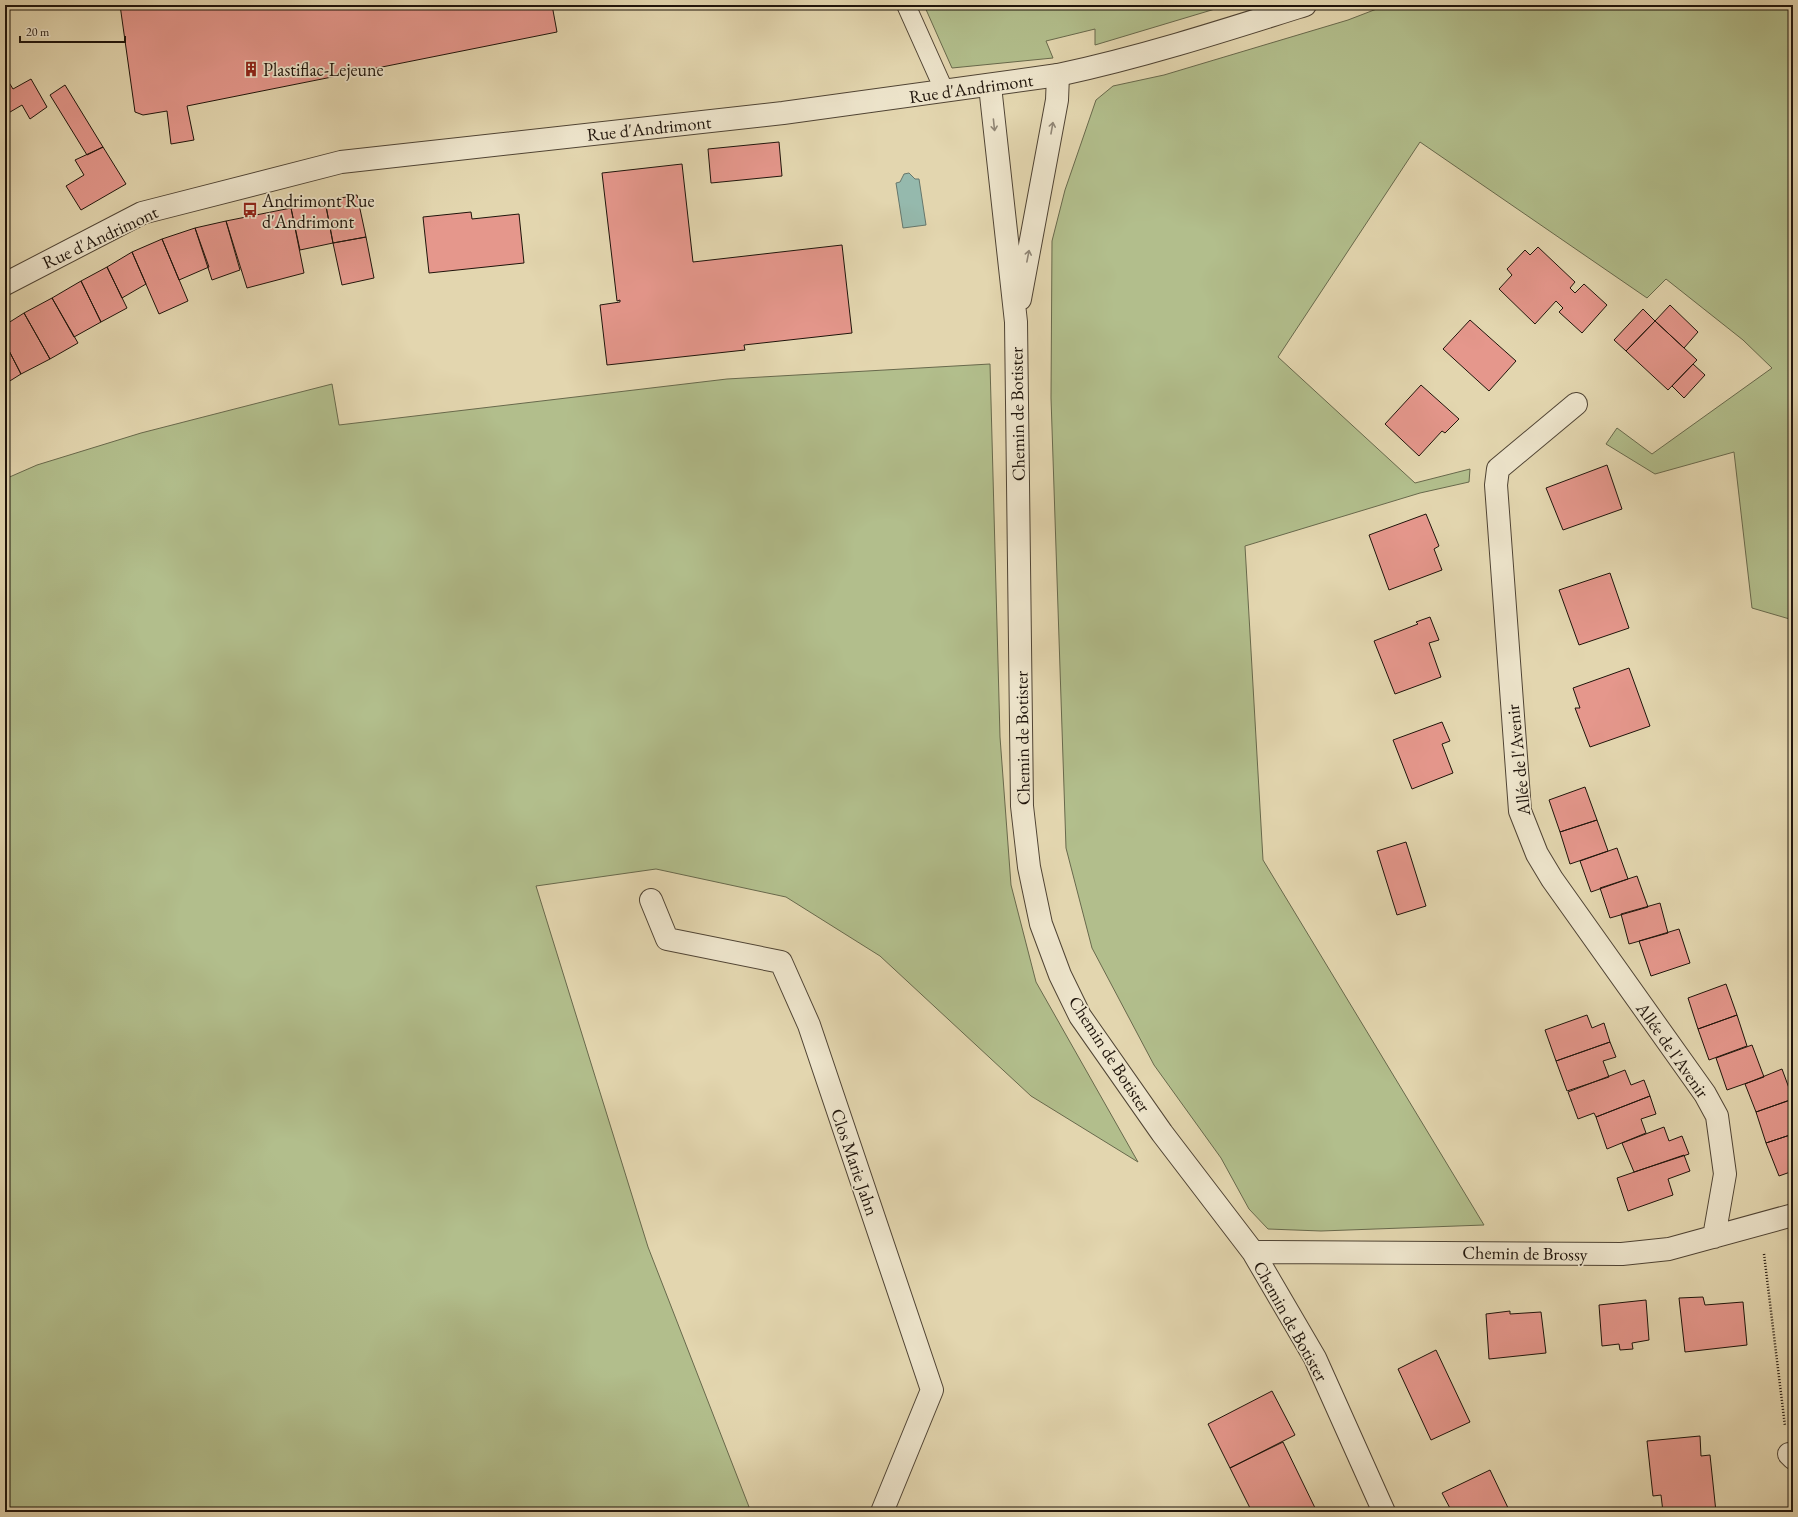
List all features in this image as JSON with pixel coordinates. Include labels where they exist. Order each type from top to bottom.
[{"type":"street","name":"Rue d'Andrimont","points":[[5,284],[142,213],[341,162],[783,113],[990,86],[1058,75],[1098,67],[1305,5]]},
{"type":"street","name":"Chemin de Botister","points":[[1016,322],[1057,100],[1058,75]]},
{"type":"street","name":"Chemin de Botister","points":[[990,86],[1016,322],[1022,806],[1029,867],[1041,924],[1060,975],[1080,1016],[1162,1133],[1253,1252],[1315,1358],[1384,1512]]},
{"type":"street","name":"Allée de l'Avenir","points":[[1576,404],[1498,469],[1496,485],[1520,811],[1537,854],[1552,879],[1700,1087],[1717,1116],[1725,1174],[1714,1237]]},
{"type":"street","name":"Clos Marie Jahn","points":[[651,900],[667,939],[781,962],[809,1025],[932,1390],[882,1512]]},
{"type":"street","name":"Chemin de Brossy","points":[[1253,1252],[1622,1254],[1669,1249],[1793,1215]]},
{"type":"lane","points":[[906,5],[945,92]]},
{"type":"path","points":[[1759,1225],[1782,1409],[1791,1456]]},
{"type":"green space","points":[[924,5],[1225,6],[1095,45],[1095,29],[1046,41],[1053,58],[952,68]]},
{"type":"green space","points":[[1387,5],[1793,5],[1793,620],[1752,608],[1734,452],[1655,474],[1606,444],[1617,428],[1652,454],[1772,368],[1743,340],[1666,279],[1647,298],[1420,142],[1278,357],[1415,483],[1470,469],[1469,482],[1420,493],[1245,546],[1263,860],[1484,1225],[1321,1231],[1268,1229],[1249,1209],[1221,1158],[1154,1065],[1092,948],[1066,848],[1051,398],[1052,241],[1065,190],[1096,100],[1113,86],[1164,75],[1348,20]]},
{"type":"green space","points":[[990,364],[1000,737],[1011,885],[1036,982],[1138,1162],[1031,1096],[880,956],[786,897],[656,869],[536,886],[648,1247],[751,1512],[5,1512],[5,479],[37,465],[141,433],[332,384],[339,425],[727,379]]},
{"type":"water","points":[[909,173],[915,179],[919,179],[926,225],[903,228],[896,183],[900,182],[904,174]]},
{"type":"building","name":"Plastiflac-Lejeune","points":[[120,5],[552,5],[557,32],[187,106],[194,140],[171,144],[167,111],[143,115],[135,112]]},
{"type":"building","points":[[5,76],[13,89],[31,79],[47,107],[30,119],[22,105],[5,115]]},
{"type":"building","points":[[65,85],[103,147],[87,155],[50,95]]},
{"type":"building","points":[[779,142],[782,176],[711,183],[708,149]]},
{"type":"building","points":[[103,147],[126,184],[81,210],[66,186],[84,175],[75,160]]},
{"type":"building","points":[[682,164],[693,262],[842,245],[852,333],[744,345],[745,350],[607,365],[600,305],[620,302],[620,300],[617,301],[602,173]]},
{"type":"building","points":[[357,195],[366,237],[333,243],[325,201]]},
{"type":"building","points":[[325,201],[333,243],[300,250],[291,208]]},
{"type":"building","points":[[291,208],[304,273],[247,288],[226,221]]},
{"type":"building","points":[[471,212],[472,219],[519,214],[524,263],[429,273],[423,217]]},
{"type":"building","points":[[226,221],[240,270],[212,280],[195,228]]},
{"type":"building","points":[[195,228],[209,267],[179,280],[162,239]]},
{"type":"building","points":[[366,237],[374,278],[342,285],[333,243]]},
{"type":"building","points":[[162,239],[188,301],[159,314],[132,252]]},
{"type":"building","points":[[1538,247],[1575,282],[1570,288],[1575,293],[1584,284],[1607,305],[1582,333],[1559,312],[1563,308],[1556,301],[1535,324],[1499,289],[1512,275],[1507,269],[1525,250],[1530,255]]},
{"type":"building","points":[[132,252],[146,284],[122,298],[107,267]]},
{"type":"building","points":[[107,267],[127,308],[101,322],[81,281]]},
{"type":"building","points":[[81,281],[101,322],[74,337],[52,298]]},
{"type":"building","points":[[52,298],[78,343],[50,359],[24,313]]},
{"type":"building","points":[[1670,305],[1698,332],[1684,348],[1655,321]]},
{"type":"building","points":[[1643,309],[1655,321],[1626,351],[1614,340]]},
{"type":"building","points":[[24,313],[50,359],[21,374],[5,343],[5,325]]},
{"type":"building","points":[[1470,320],[1516,361],[1489,391],[1443,349]]},
{"type":"building","points":[[1655,321],[1697,360],[1668,390],[1626,351]]},
{"type":"building","points":[[5,343],[21,374],[5,384]]},
{"type":"building","points":[[1693,364],[1705,375],[1684,398],[1672,386]]},
{"type":"building","points":[[1421,385],[1459,419],[1445,433],[1442,431],[1419,456],[1385,424]]},
{"type":"building","points":[[1607,465],[1622,509],[1563,530],[1546,488]]},
{"type":"building","points":[[1426,514],[1439,546],[1434,549],[1442,570],[1389,590],[1369,535]]},
{"type":"building","points":[[1610,573],[1629,628],[1579,645],[1559,590]]},
{"type":"building","points":[[1430,617],[1439,640],[1429,643],[1441,677],[1395,694],[1374,641],[1418,624],[1416,622]]},
{"type":"building","points":[[1629,668],[1650,726],[1590,747],[1575,708],[1580,708],[1573,688]]},
{"type":"building","points":[[1442,722],[1450,741],[1442,744],[1453,773],[1412,789],[1393,740]]},
{"type":"building","points":[[1585,787],[1597,820],[1560,832],[1549,800]]},
{"type":"building","points":[[1597,820],[1608,851],[1570,864],[1560,832]]},
{"type":"building","points":[[1406,842],[1426,906],[1397,915],[1377,851]]},
{"type":"building","points":[[1617,848],[1628,879],[1591,892],[1580,861]]},
{"type":"building","points":[[1637,876],[1648,907],[1610,918],[1600,888]]},
{"type":"building","points":[[1660,903],[1668,933],[1629,944],[1621,914]]},
{"type":"building","points":[[1679,929],[1690,963],[1651,976],[1639,941]]},
{"type":"building","points":[[1726,984],[1737,1015],[1698,1029],[1688,998]]},
{"type":"building","points":[[1587,1015],[1592,1028],[1604,1023],[1610,1042],[1556,1061],[1545,1030]]},
{"type":"building","points":[[1737,1015],[1747,1046],[1709,1060],[1698,1029]]},
{"type":"building","points":[[1610,1042],[1616,1057],[1603,1061],[1609,1077],[1567,1091],[1556,1061]]},
{"type":"building","points":[[1752,1045],[1764,1077],[1727,1090],[1716,1058]]},
{"type":"building","points":[[1782,1069],[1793,1099],[1756,1112],[1745,1084]]},
{"type":"building","points":[[1625,1070],[1631,1085],[1644,1080],[1650,1096],[1596,1117],[1594,1113],[1578,1119],[1568,1092]]},
{"type":"building","points":[[1650,1096],[1656,1114],[1641,1119],[1646,1133],[1607,1149],[1596,1117]]},
{"type":"building","points":[[1793,1099],[1793,1134],[1766,1143],[1756,1112]]},
{"type":"building","points":[[1664,1127],[1669,1141],[1682,1136],[1689,1154],[1634,1172],[1622,1143]]},
{"type":"building","points":[[1793,1134],[1793,1171],[1779,1176],[1766,1143]]},
{"type":"building","points":[[1684,1155],[1690,1171],[1668,1179],[1673,1195],[1628,1211],[1617,1178]]},
{"type":"building","points":[[1703,1297],[1705,1305],[1743,1302],[1747,1345],[1685,1352],[1679,1298]]},
{"type":"building","points":[[1646,1300],[1649,1340],[1632,1343],[1633,1349],[1620,1350],[1619,1344],[1602,1346],[1599,1305]]},
{"type":"building","points":[[1510,1311],[1510,1314],[1541,1312],[1546,1353],[1489,1359],[1486,1314]]},
{"type":"building","points":[[1436,1350],[1470,1422],[1431,1440],[1398,1369]]},
{"type":"building","points":[[1272,1391],[1295,1435],[1230,1468],[1208,1424]]},
{"type":"building","points":[[1700,1436],[1701,1456],[1710,1455],[1716,1512],[1663,1512],[1661,1495],[1653,1496],[1647,1441]]},
{"type":"building","points":[[1283,1442],[1317,1512],[1252,1512],[1230,1468]]},
{"type":"building","points":[[1490,1470],[1510,1512],[1452,1512],[1442,1493]]},
{"type":"place","name":"Plastiflac-Lejeune","points":[[251,69]]},
{"type":"place","name":"Andrimont Rue d'Andrimont","points":[[250,210]]}]
